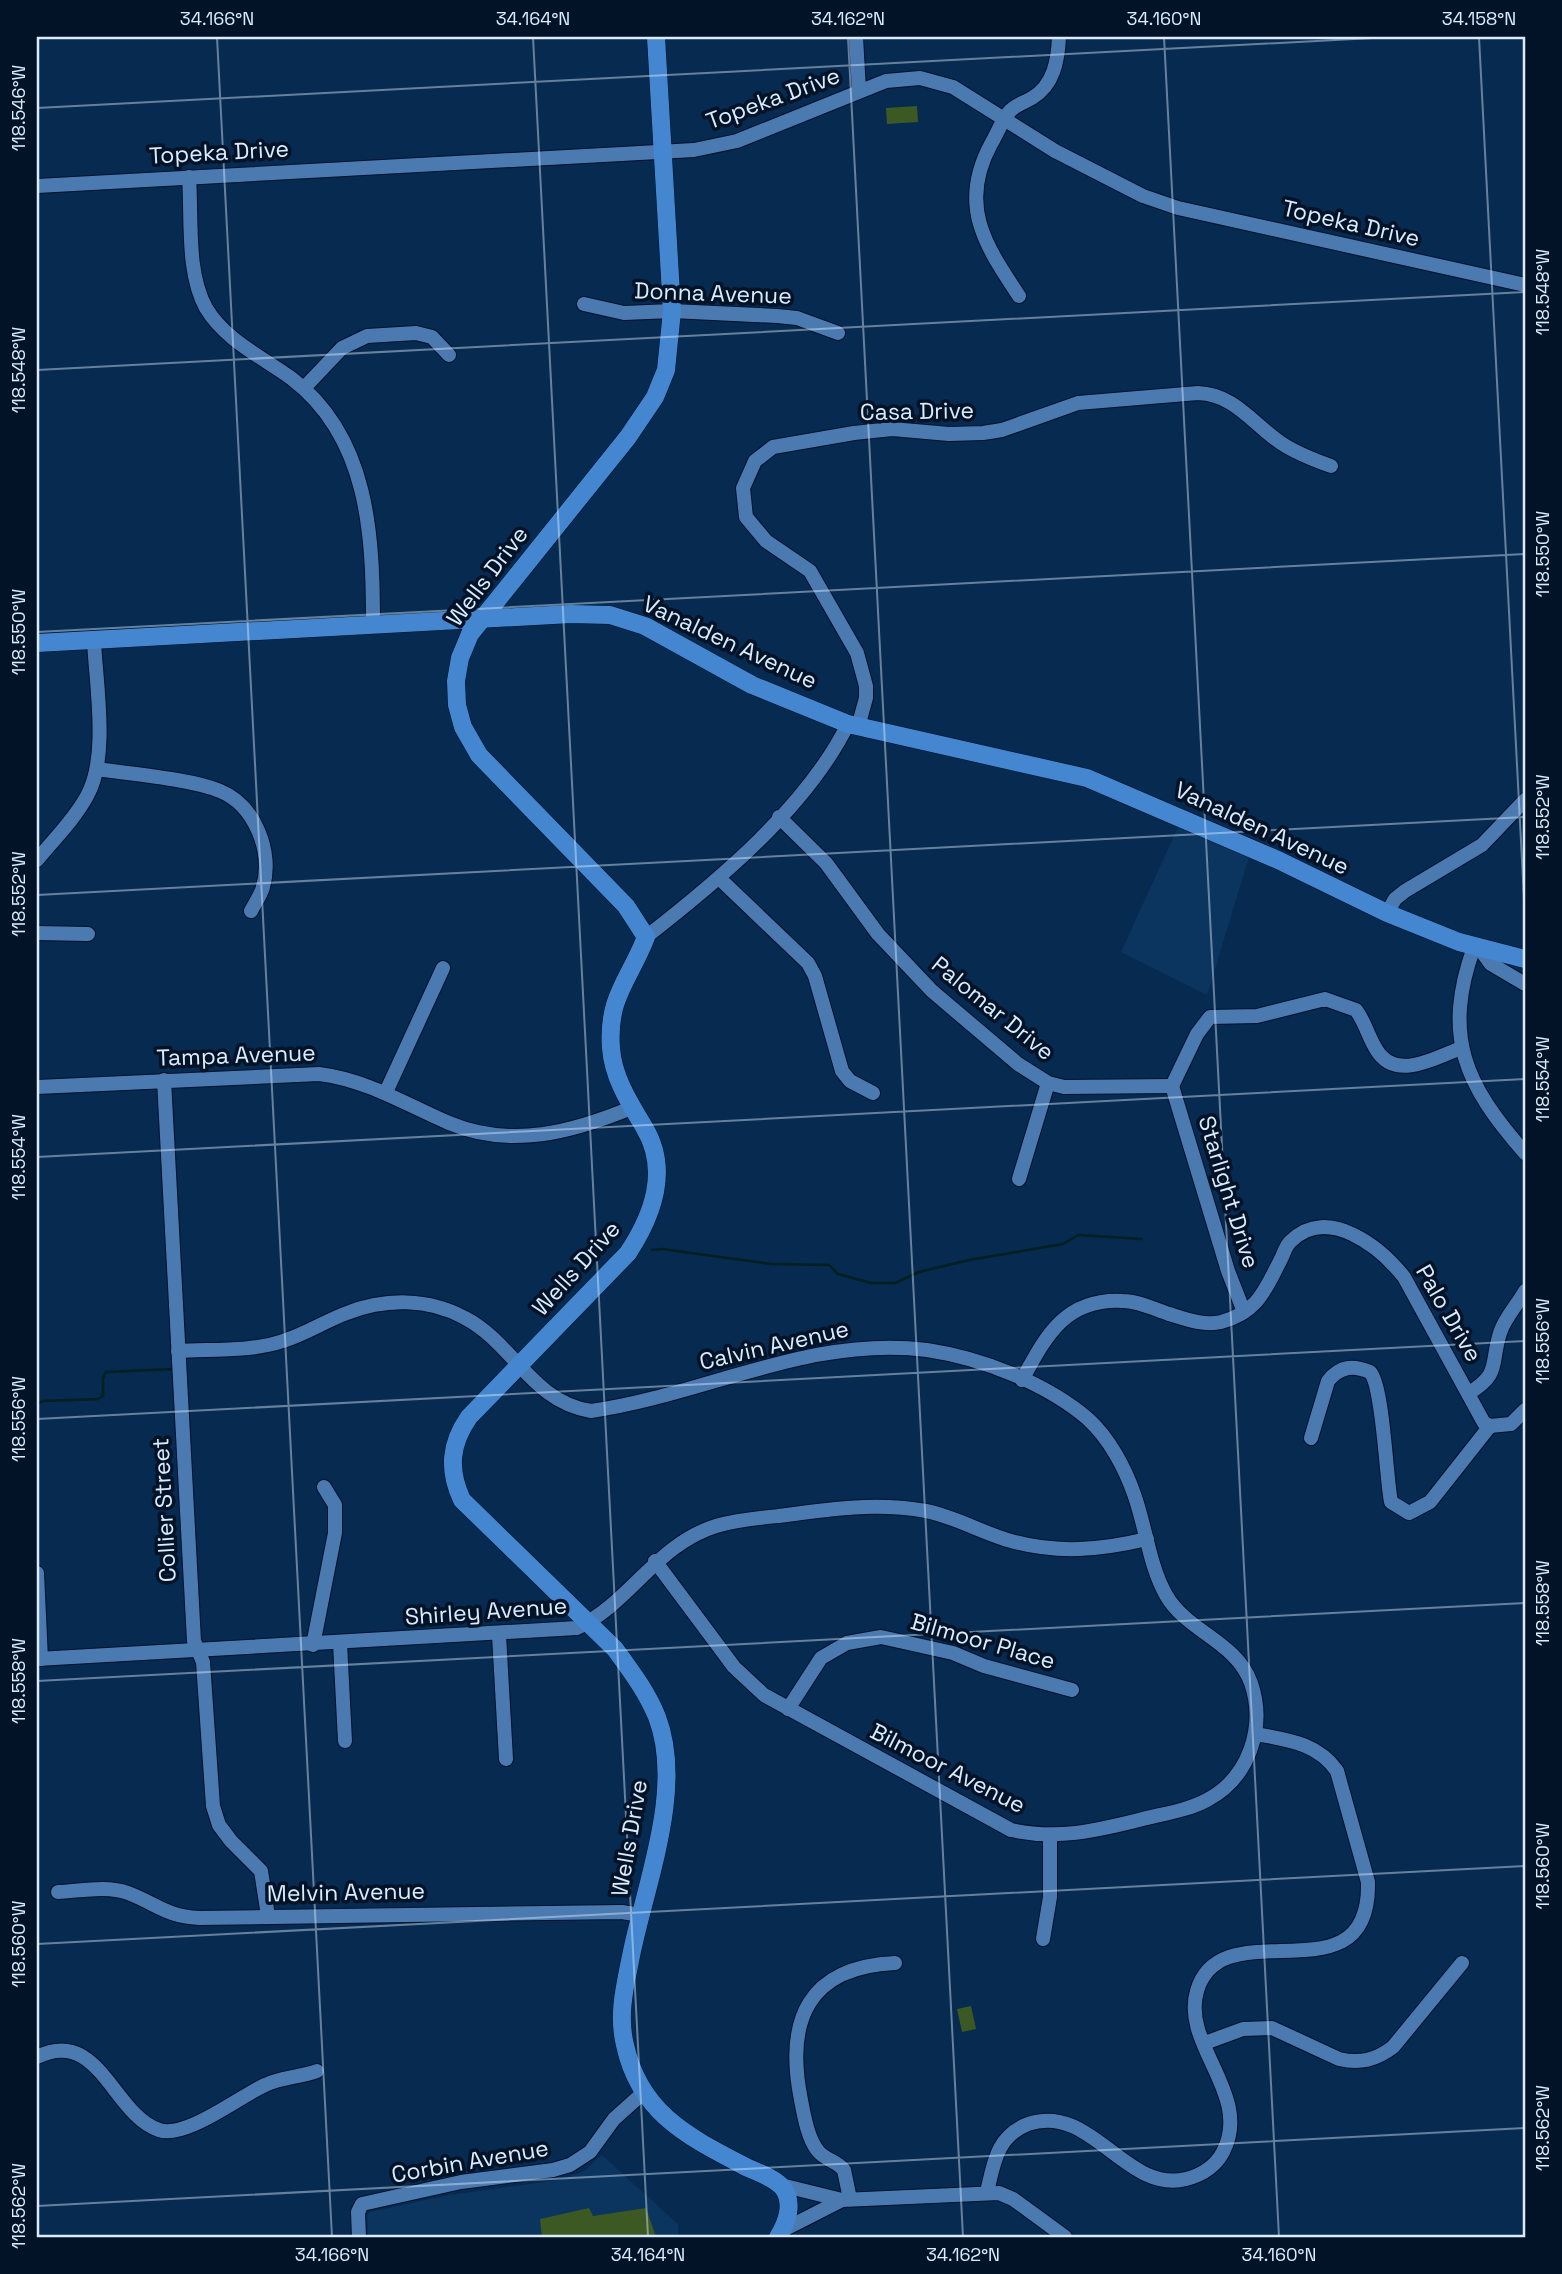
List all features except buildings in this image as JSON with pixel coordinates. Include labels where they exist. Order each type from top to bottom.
[{"type":"main road","name":"Wells Drive","points":[[656,37],[672,311],[666,370],[655,397],[628,437],[480,619],[460,658],[456,681],[457,705],[463,727],[479,755],[626,906],[646,937],[623,979],[611,1023],[611,1049],[616,1072],[631,1108],[646,1129],[657,1171],[655,1203],[647,1223],[628,1252],[463,1426],[454,1445],[453,1475],[463,1500],[471,1510],[615,1650],[636,1678],[657,1718],[662,1738],[666,1781],[663,1814],[621,2016],[627,2055],[643,2093],[676,2127],[695,2140],[781,2185]]},
{"type":"main road","name":"Vanalden Avenue","points":[[37,643],[571,614],[610,615],[645,626],[752,685],[853,725],[1087,778],[1268,856],[1387,913],[1477,948],[1525,959]]},
{"type":"main road","points":[[780,2234],[789,2204],[781,2185]]},
{"type":"street","points":[[856,37],[859,90]]},
{"type":"street","points":[[1019,296],[990,252],[977,217],[978,177],[984,159],[1010,111],[1040,93],[1049,81],[1056,65],[1059,37]]},
{"type":"street","name":"Topeka Drive","points":[[37,186],[694,150],[737,141],[886,81],[920,78],[953,87],[1109,179],[1178,208],[1525,285]]},
{"type":"street","points":[[189,177],[196,281],[205,306],[221,330],[304,388],[339,429],[356,465],[365,499],[373,625]]},
{"type":"street","name":"Donna Avenue","points":[[584,304],[624,313],[672,311],[797,318],[838,333]]},
{"type":"street","points":[[304,388],[342,348],[368,336],[416,333],[432,337],[449,355]]},
{"type":"street","name":"Casa Drive","points":[[646,937],[719,878],[779,817],[813,779],[853,725],[866,698],[857,653],[810,570],[766,541],[746,517],[742,498],[748,472],[755,461],[773,447],[892,429],[949,434],[983,433],[1002,430],[1078,403],[1213,393],[1232,402],[1283,444],[1331,466]]},
{"type":"street","points":[[37,860],[76,815],[89,794],[97,769],[94,641]]},
{"type":"street","points":[[97,769],[220,791],[241,805],[258,829],[265,853],[262,891],[251,911]]},
{"type":"street","points":[[1387,913],[1395,899],[1405,891],[1482,845],[1525,800]]},
{"type":"street","name":"Palomar Drive","points":[[779,817],[826,863],[878,934],[909,969],[1018,1064],[1048,1083],[1081,1090],[1172,1086]]},
{"type":"street","points":[[719,878],[808,963],[815,976],[842,1071],[850,1081],[873,1093]]},
{"type":"street","points":[[37,933],[88,934]]},
{"type":"street","points":[[1525,985],[1491,964],[1477,948],[1462,986],[1458,1024],[1461,1048],[1480,1094],[1525,1153]]},
{"type":"street","points":[[386,1092],[443,968]]},
{"type":"street","points":[[1172,1086],[1197,1034],[1210,1017],[1258,1016],[1325,999],[1356,1010],[1363,1019],[1374,1046],[1388,1062],[1401,1066],[1418,1065],[1461,1048]]},
{"type":"street","name":"Tampa Avenue","points":[[37,1087],[303,1073],[339,1077],[386,1092],[450,1123],[514,1136],[566,1131],[631,1108]]},
{"type":"street","name":"Collier Street","points":[[164,1080],[194,1640],[203,1662],[213,1806],[219,1825],[230,1841],[261,1871],[267,1889],[268,1916]]},
{"type":"street","points":[[1018,1180],[1048,1083]]},
{"type":"street","name":"Starlight Drive","points":[[1172,1086],[1224,1258],[1244,1312]]},
{"type":"street","name":"Palo Drive","points":[[1022,1380],[1046,1335],[1066,1316],[1091,1303],[1124,1301],[1206,1323],[1221,1322],[1244,1312],[1261,1299],[1289,1242],[1301,1233],[1318,1228],[1344,1230],[1393,1262],[1469,1393],[1479,1417],[1490,1426]]},
{"type":"street","points":[[1469,1393],[1487,1382],[1496,1365],[1500,1331],[1525,1290]]},
{"type":"street","name":"Calvin Avenue","points":[[178,1351],[282,1342],[346,1313],[403,1301],[435,1306],[465,1317],[485,1332],[518,1367],[557,1400],[572,1408],[592,1410],[856,1348],[928,1350],[970,1360],[1022,1380],[1061,1399],[1090,1421],[1113,1450],[1134,1493],[1168,1598],[1239,1660],[1253,1695],[1256,1734]]},
{"type":"street","points":[[1311,1438],[1328,1381],[1334,1374],[1350,1367],[1370,1372],[1378,1384],[1383,1455],[1391,1502],[1409,1513],[1430,1502],[1490,1426],[1511,1424],[1525,1410]]},
{"type":"street","points":[[313,1645],[335,1533],[335,1505],[324,1488]]},
{"type":"street","name":"Shirley Avenue","points":[[39,1659],[499,1635],[578,1628],[601,1616],[655,1561],[689,1536],[717,1525],[854,1506],[897,1506],[930,1512],[1009,1541],[1043,1548],[1072,1551],[1147,1539]]},
{"type":"street","name":"Bilmoor Avenue","points":[[655,1561],[734,1667],[764,1695],[1012,1830],[1050,1836],[1083,1833],[1205,1801],[1236,1776],[1246,1760],[1256,1734]]},
{"type":"street","points":[[37,1573],[39,1659]]},
{"type":"street","points":[[499,1635],[506,1759]]},
{"type":"street","name":"Bilmoor Place","points":[[789,1709],[821,1658],[847,1643],[881,1637],[953,1653],[984,1666],[1072,1690]]},
{"type":"street","points":[[340,1643],[345,1741]]},
{"type":"street","points":[[988,2192],[992,2164],[1000,2145],[1017,2129],[1038,2121],[1059,2121],[1080,2129],[1149,2175],[1174,2180],[1200,2175],[1217,2163],[1228,2143],[1231,2117],[1225,2091],[1205,2043],[1195,2009],[1196,1991],[1203,1975],[1214,1965],[1240,1953],[1317,1950],[1335,1946],[1359,1927],[1369,1899],[1368,1882],[1337,1771],[1327,1757],[1311,1746],[1256,1734]]},
{"type":"street","points":[[1042,1939],[1050,1897],[1050,1836]]},
{"type":"street","name":"Melvin Avenue","points":[[58,1892],[106,1889],[128,1893],[177,1917],[622,1912],[640,1915]]},
{"type":"street","points":[[846,2199],[844,2169],[820,2153],[804,2113],[798,2085],[800,2024],[807,2006],[823,1984],[858,1966],[895,1963]]},
{"type":"street","points":[[1205,2043],[1244,2029],[1264,2028],[1339,2059],[1351,2062],[1380,2057],[1392,2047],[1462,1963]]},
{"type":"street","points":[[37,2057],[66,2050],[84,2057],[143,2124],[163,2132],[182,2130],[267,2084],[317,2071]]},
{"type":"street","name":"Corbin Avenue","points":[[359,2237],[359,2207],[449,2184],[570,2165],[590,2152],[618,2113],[643,2093]]},
{"type":"street","points":[[781,2185],[846,2199],[988,2192],[1013,2199],[1065,2237]]},
{"type":"street","points":[[780,2234],[846,2199]]},
{"type":"shaded area","points":[[1178,827],[1249,857],[1207,995],[1121,952]]},
{"type":"shaded area","points":[[602,2155],[678,2224],[678,2237],[368,2237],[367,2217],[370,2212],[449,2195],[559,2180],[584,2171]]},
{"type":"green space","points":[[917,106],[918,122],[887,124],[886,108]]},
{"type":"green space","points":[[971,2006],[976,2029],[962,2032],[957,2009]]},
{"type":"green space","points":[[589,2208],[593,2216],[646,2208],[656,2237],[542,2237],[540,2219]]},
{"type":"waterway","points":[[652,1250],[662,1249],[771,1264],[829,1265],[838,1274],[871,1283],[895,1283],[919,1272],[969,1260],[1063,1244],[1078,1235],[1142,1239]]},
{"type":"waterway","points":[[37,1404],[43,1401],[98,1399],[103,1396],[103,1378],[106,1372],[175,1369]]}]
